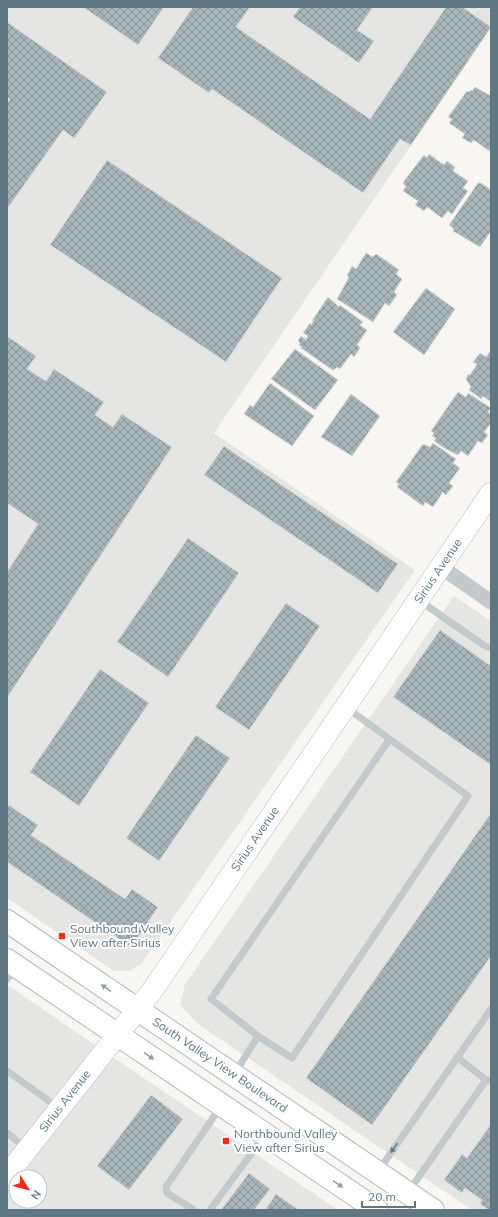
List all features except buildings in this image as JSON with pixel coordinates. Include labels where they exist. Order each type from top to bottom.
[{"type":"main road","name":"South Valley View Boulevard","points":[[7,921],[433,1210]]},
{"type":"main road","points":[[10,968],[117,1034],[377,1210]]},
{"type":"main road","points":[[315,1168],[329,1158],[383,1191],[398,1195],[407,1192]]},
{"type":"street","name":"Sirius Avenue","points":[[7,1174],[117,1034],[138,1010],[491,494]]},
{"type":"street","points":[[441,567],[491,602]]},
{"type":"lane","points":[[418,599],[485,646],[491,648]]},
{"type":"lane","points":[[345,707],[468,796],[292,1058],[258,1036],[211,999],[389,740]]},
{"type":"lane","points":[[377,1172],[491,1009]]},
{"type":"lane","points":[[234,1075],[258,1036]]},
{"type":"lane","points":[[407,1192],[438,1146],[489,1081],[458,1057]]},
{"type":"lane","points":[[7,1071],[60,1108]]},
{"type":"lane","points":[[194,1210],[167,1193],[166,1187],[222,1105]]},
{"type":"lane","points":[[7,1133],[28,1149]]},
{"type":"lane","points":[[210,1210],[265,1134]]},
{"type":"shaded area","points":[[7,7],[486,7],[491,10],[491,28],[214,433],[415,570],[141,964],[129,971],[114,971],[7,898]]},
{"type":"shaded area","points":[[454,596],[491,621],[491,1210],[472,1210],[198,1024],[180,1005],[185,984]]},
{"type":"shaded area","points":[[7,985],[338,1210],[7,1210]]},
{"type":"place","name":"Southbound Valley View after Sirius","points":[[62,936]]},
{"type":"place","name":"Northbound Valley View after Sirius","points":[[226,1141]]}]
